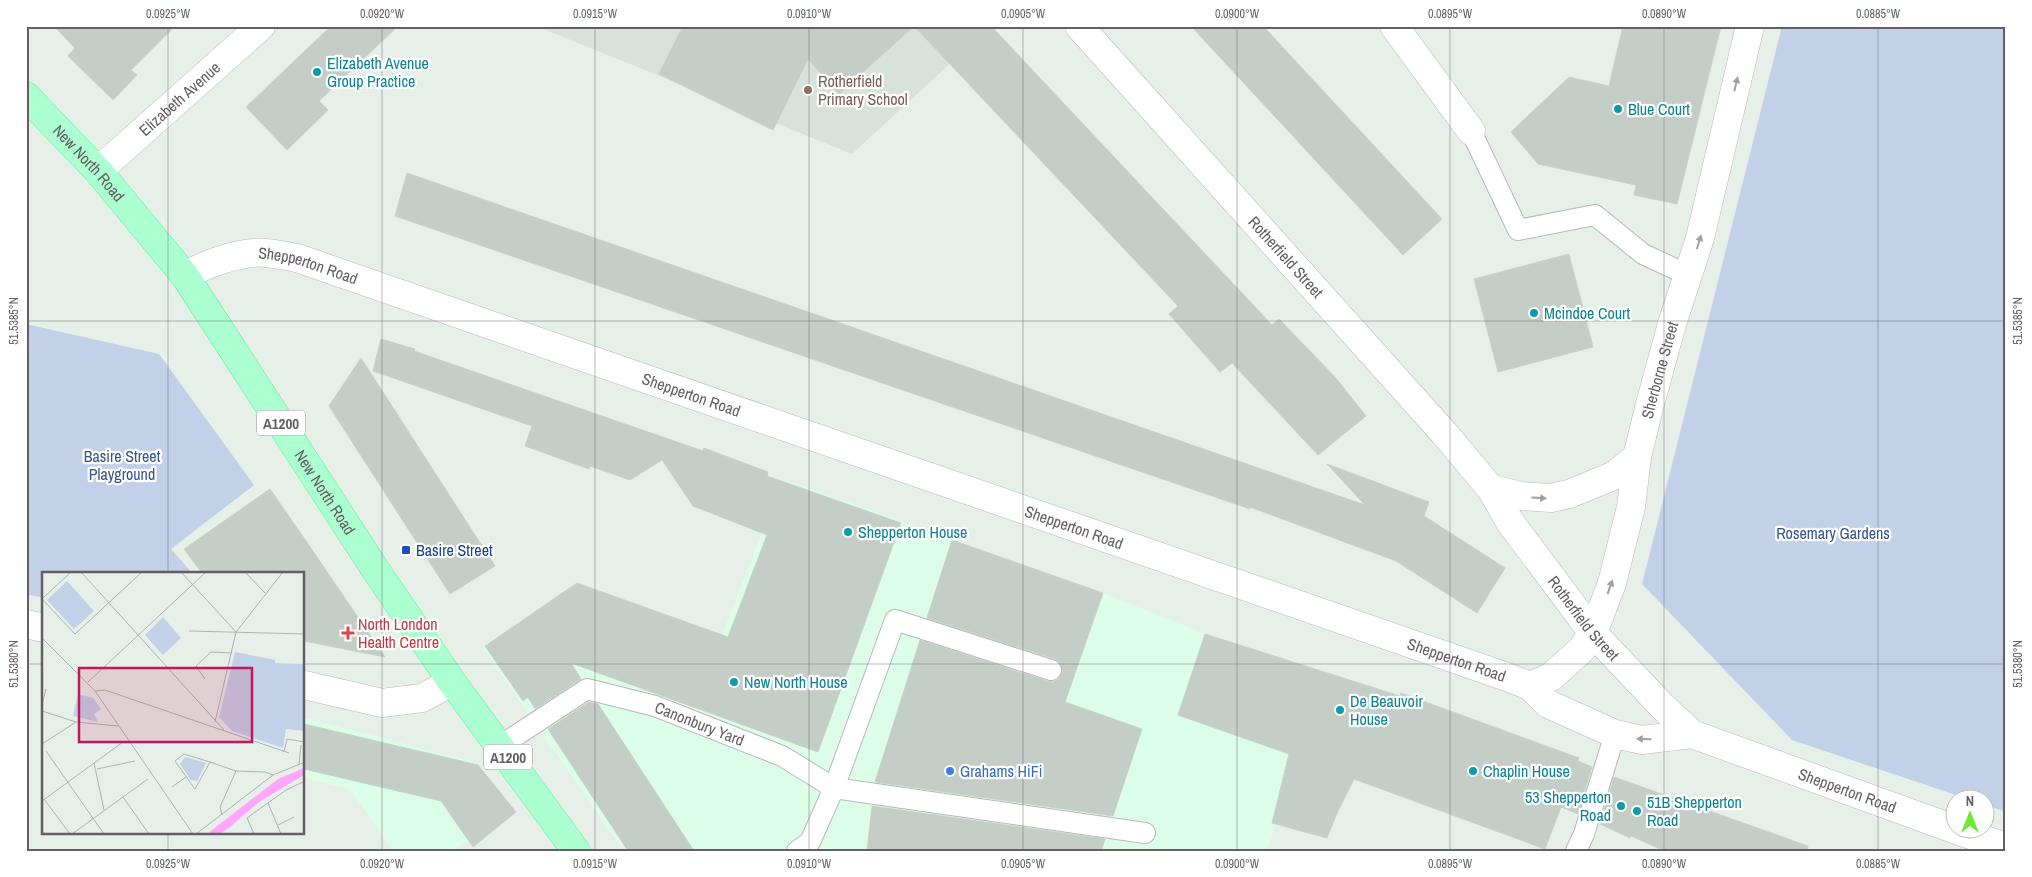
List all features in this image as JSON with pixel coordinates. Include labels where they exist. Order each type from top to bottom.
[{"type":"main road","name":"New North Road","points":[[26,96],[98,171],[185,276],[375,569],[452,682],[576,851]]},
{"type":"street","name":"Elizabeth Avenue","points":[[98,171],[261,26]]},
{"type":"street","name":"Rotherfield Street","points":[[1079,26],[1444,432],[1491,490],[1510,522],[1593,633],[1662,706],[1692,734]]},
{"type":"street","points":[[1394,26],[1471,131]]},
{"type":"street","name":"Sherborne Street","points":[[1530,686],[1551,677],[1582,649],[1593,633],[1612,583],[1631,507],[1637,457],[1660,369],[1700,238],[1750,26]]},
{"type":"street","name":"Shepperton Road","points":[[185,276],[206,264],[247,254],[265,252],[297,258],[1530,686],[1548,704],[1615,734],[1642,740],[1692,734],[1944,825]]},
{"type":"street","points":[[1491,490],[1521,496],[1551,498],[1569,494],[1612,476],[1637,457]]},
{"type":"street","points":[[26,624],[42,628]]},
{"type":"street","points":[[305,685],[382,703],[422,698],[452,682]]},
{"type":"street","name":"Shepperton Road","points":[[1986,840],[2006,847]]},
{"type":"lane","points":[[1471,131],[1518,230],[1595,215],[1643,254],[1688,275]]},
{"type":"lane","points":[[797,851],[810,842],[834,788],[895,620],[1051,670]]},
{"type":"lane","name":"Canonbury Yard","points":[[500,746],[586,689],[655,706],[782,756],[834,788]]},
{"type":"lane","points":[[1576,851],[1584,834],[1615,734]]},
{"type":"lane","points":[[834,788],[1145,833]]},
{"type":"shaded area","name":"Rotherfield Primary School","points":[[536,26],[991,26],[852,154]]},
{"type":"shaded area","points":[[783,479],[1103,593],[1205,634],[1329,673],[1302,758],[1266,851],[624,851],[482,647],[577,583],[721,638]]},
{"type":"shaded area","points":[[305,718],[475,762],[512,815],[450,851],[393,851],[350,789],[305,778]]},
{"type":"green space","name":"Rosemary Gardens","points":[[1782,26],[2006,26],[2006,812],[1994,808],[1994,790],[1944,791],[1792,740],[1642,584]]},
{"type":"green space","name":"Basire Street Playground","points":[[26,324],[159,354],[254,485],[171,549],[191,572],[42,572],[42,598],[26,594]]},
{"type":"building","points":[[54,26],[175,26],[131,70],[137,75],[113,100],[68,56],[75,48]]},
{"type":"building","name":"Elizabeth Avenue Group Practice","points":[[331,26],[398,26],[319,101],[328,110],[287,150],[246,107]]},
{"type":"building","points":[[683,26],[914,26],[839,94],[808,59],[773,130],[659,74]]},
{"type":"building","points":[[914,26],[991,26],[1272,325],[1279,319],[1335,377],[1366,416],[1318,455],[1232,363],[1220,372],[1169,314],[1178,306]]},
{"type":"building","points":[[1191,26],[1263,26],[1442,219],[1403,255]]},
{"type":"building","name":"Blue Court","points":[[1623,26],[1721,26],[1677,204],[1634,195],[1636,185],[1538,164],[1511,132],[1569,77],[1609,86]]},
{"type":"building","points":[[407,173],[1365,505],[1327,464],[1429,502],[1424,516],[1505,568],[1477,613],[1396,561],[1250,507],[1250,509],[395,216]]},
{"type":"building","name":"Mcindoe Court","points":[[1569,254],[1593,347],[1498,372],[1474,279]]},
{"type":"building","points":[[381,339],[415,349],[414,351],[703,451],[704,448],[768,472],[767,476],[901,523],[818,752],[571,663],[581,679],[535,709],[528,697],[523,701],[485,646],[577,583],[728,637],[767,535],[693,506],[662,460],[630,480],[590,466],[589,469],[525,446],[532,426],[373,371]]},
{"type":"building","points":[[361,358],[495,566],[450,594],[329,406]]},
{"type":"building","points":[[270,489],[385,657],[305,641],[305,572],[201,572],[184,549]]},
{"type":"building","points":[[952,540],[1103,593],[1065,702],[1142,729],[1113,816],[875,782],[920,640],[1047,681],[1053,682],[1059,679],[1062,673],[1060,662],[1055,659],[927,618]]},
{"type":"building","points":[[1205,634],[1400,696],[1401,693],[1579,758],[1578,761],[1592,767],[1578,814],[1561,807],[1545,849],[1354,779],[1327,838],[1272,823],[1289,754],[1178,715]]},
{"type":"building","points":[[589,702],[598,704],[694,851],[628,851],[548,729]]},
{"type":"building","points":[[305,724],[478,765],[516,812],[473,847],[441,801],[305,769]]},
{"type":"building","points":[[1614,777],[1808,846],[1807,851],[1665,851],[1631,836],[1630,838],[1600,824]]},
{"type":"building","points":[[872,806],[1105,839],[1101,851],[867,851]]},
{"type":"place","name":"Elizabeth Avenue Group Practice","points":[[317,72]]},
{"type":"place","name":"Rotherfield Primary School","points":[[808,90]]},
{"type":"place","name":"Blue Court","points":[[1618,109]]},
{"type":"place","name":"Mcindoe Court","points":[[1534,313]]},
{"type":"place","name":"Shepperton House","points":[[848,532]]},
{"type":"place","name":"Basire Street","points":[[406,550]]},
{"type":"place","name":"North London Health Centre","points":[[348,633]]},
{"type":"place","name":"New North House","points":[[734,682]]},
{"type":"place","name":"De Beauvoir House","points":[[1340,710]]},
{"type":"place","name":"Grahams HiFi","points":[[950,771]]},
{"type":"place","name":"Chaplin House","points":[[1473,771]]},
{"type":"place","name":"53 Shepperton Road","points":[[1621,806]]},
{"type":"place","name":"51B Shepperton Road","points":[[1637,811]]}]
